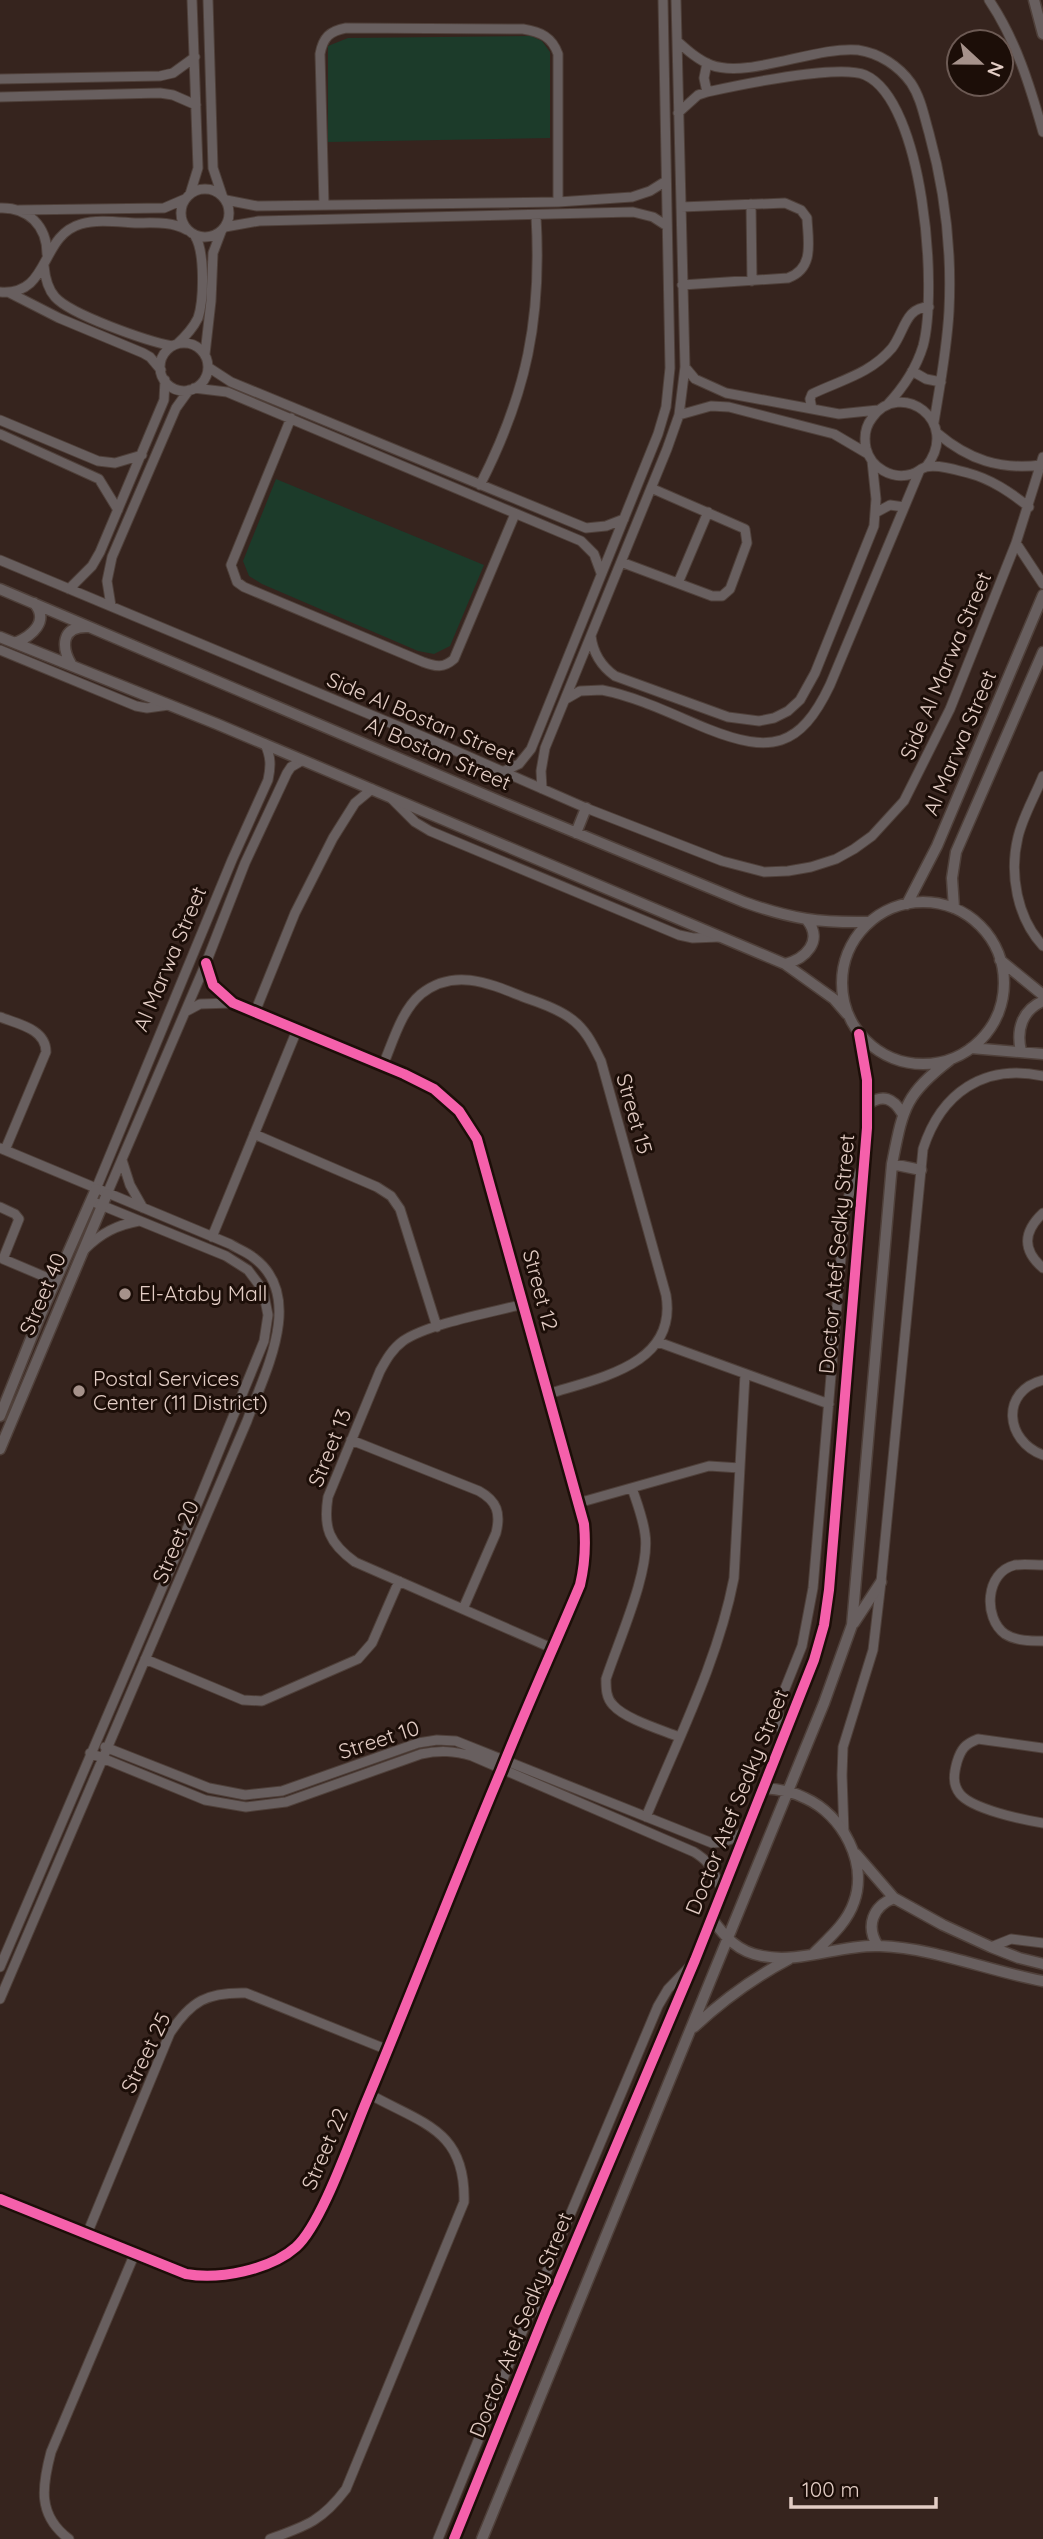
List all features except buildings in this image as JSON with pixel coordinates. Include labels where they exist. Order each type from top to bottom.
[{"type":"street","points":[[161,370],[162,359],[192,328],[200,307],[201,250],[181,212],[198,168],[192,0]]},
{"type":"street","points":[[111,606],[108,569],[176,408],[192,389],[202,383],[208,367],[205,354],[211,310],[212,261],[230,214],[213,168],[208,0]]},
{"type":"street","points":[[502,772],[524,759],[535,739],[663,421],[669,381],[669,337],[663,0]]},
{"type":"street","points":[[542,789],[542,764],[547,744],[678,415],[685,367],[676,0]]},
{"type":"street","points":[[989,0],[1015,49],[1043,132]]},
{"type":"street","points":[[1034,0],[1043,34]]},
{"type":"street","points":[[324,205],[320,54],[324,38],[346,28],[523,29],[543,34],[551,40],[558,54],[558,202]]},
{"type":"street","points":[[566,699],[588,690],[606,691],[745,743],[773,743],[803,728],[822,701],[904,507],[922,469],[933,457],[937,445],[934,422],[949,310],[949,244],[941,176],[919,98],[908,80],[894,65],[860,50],[834,51],[728,69],[707,63],[677,41]]},
{"type":"street","points":[[0,79],[160,76],[173,73],[194,57]]},
{"type":"street","points":[[707,63],[704,78],[707,92]]},
{"type":"street","points":[[591,636],[597,657],[610,672],[728,718],[759,721],[774,718],[788,711],[800,700],[815,673],[874,526],[877,512],[870,457],[865,442],[866,429],[871,418],[899,393],[912,371],[922,348],[929,307],[926,232],[920,193],[900,117],[887,92],[865,75],[839,71],[707,92],[698,95],[678,113]]},
{"type":"street","points":[[160,76],[165,80],[166,86],[160,93]]},
{"type":"street","points":[[0,97],[160,93],[185,99],[196,105]]},
{"type":"street","points":[[10,209],[164,208],[202,189],[216,191],[224,198],[249,206],[558,202],[638,195],[666,181]]},
{"type":"street","points":[[638,195],[638,212]]},
{"type":"street","points":[[0,202],[38,223],[47,244],[45,277],[54,296],[72,309],[149,340],[175,345],[193,344],[205,354]]},
{"type":"street","points":[[495,203],[495,217]]},
{"type":"street","points":[[681,207],[785,203],[801,210],[807,218],[808,257],[805,267],[798,275],[788,278],[682,285]]},
{"type":"street","points":[[751,204],[752,281]]},
{"type":"street","points":[[4,292],[30,284],[38,276],[55,242],[66,231],[80,224],[165,223],[209,238],[223,230],[259,221],[638,212],[667,226]]},
{"type":"street","points":[[480,485],[509,422],[528,360],[536,312],[539,263],[537,216]]},
{"type":"street","points":[[4,292],[143,353],[161,370],[165,380],[163,402],[118,510],[92,566],[69,589]]},
{"type":"street","points":[[812,409],[812,394],[857,376],[876,363],[893,347],[912,312],[919,307],[929,307]]},
{"type":"street","points":[[669,337],[684,337]]},
{"type":"street","points":[[208,367],[228,380],[586,528],[606,526],[624,519]]},
{"type":"street","points":[[685,367],[695,379],[726,393],[839,414],[898,402],[919,407],[934,422]]},
{"type":"street","points":[[912,371],[941,383]]},
{"type":"street","points":[[165,380],[173,387],[223,391],[581,541],[594,554],[601,575]]},
{"type":"street","points":[[223,391],[228,380]]},
{"type":"street","points":[[710,387],[707,396],[711,406]]},
{"type":"street","points":[[163,402],[176,408]]},
{"type":"street","points":[[678,415],[711,406],[729,407],[834,433],[870,457],[888,474],[909,475],[922,469],[959,471],[991,481],[1011,492],[1028,507]]},
{"type":"street","points":[[291,418],[231,565],[237,582],[244,587],[424,662],[439,667],[447,665],[454,659],[514,514]]},
{"type":"street","points":[[0,420],[98,461],[115,463],[142,455]]},
{"type":"street","points":[[937,433],[951,445],[984,462],[1020,468],[1042,461]]},
{"type":"street","points":[[0,434],[91,475],[105,486],[118,510]]},
{"type":"street","points":[[91,475],[99,472],[98,461]]},
{"type":"street","name":"Side Al Marwa Street","points":[[836,859],[873,836],[889,820],[910,791],[950,709],[1016,543],[1042,461]]},
{"type":"street","points":[[439,481],[444,470]]},
{"type":"street","points":[[621,562],[717,597],[730,589],[747,543],[747,533],[741,526],[651,488]]},
{"type":"street","points":[[877,512],[890,505],[904,507]]},
{"type":"street","points":[[678,583],[708,512]]},
{"type":"street","points":[[581,541],[586,528]]},
{"type":"street","points":[[1016,543],[1043,584]]},
{"type":"street","name":"Side Al Bostan Street","points":[[0,560],[586,808],[745,868],[764,872],[788,871],[836,859]]},
{"type":"street","points":[[92,566],[99,572],[108,569]]},
{"type":"street","name":"Al Bostan Street","points":[[0,589],[744,902],[778,914],[807,920],[869,922]]},
{"type":"street","name":"Al Marwa Street","points":[[907,904],[937,846],[1043,595]]},
{"type":"street","points":[[592,596],[605,601]]},
{"type":"street","points":[[15,643],[30,637],[37,630],[40,610],[34,603]]},
{"type":"street","points":[[71,664],[65,653],[64,642],[69,631],[89,626]]},
{"type":"street","points":[[0,637],[265,744],[785,964],[834,999],[859,1034],[874,1048],[901,1061],[931,1064],[950,1060],[971,1048],[988,1031],[999,1008],[1003,984],[1000,960],[993,943],[983,929],[954,908],[931,902],[907,904],[887,911],[869,922],[853,942],[844,964],[842,989],[847,1014]]},
{"type":"street","points":[[0,650],[136,706],[147,708],[170,705]]},
{"type":"street","name":"Al Marwa Street","points":[[954,908],[952,878],[956,852],[1043,652]]},
{"type":"street","points":[[606,691],[604,683],[610,672]]},
{"type":"street","points":[[535,739],[547,744]]},
{"type":"street","name":"Al Marwa Street","points":[[96,1189],[232,860],[268,780],[270,755],[265,744]]},
{"type":"street","name":"Al Marwa Street","points":[[107,1194],[206,963],[245,863],[287,773],[291,767],[303,760]]},
{"type":"street","points":[[1043,776],[1018,836],[1014,858],[1019,902],[1028,923],[1043,946]]},
{"type":"street","points":[[255,1012],[295,913],[333,838],[355,803],[372,789]]},
{"type":"street","points":[[576,833],[586,808]]},
{"type":"street","points":[[785,964],[804,957],[810,951],[813,934],[807,920]]},
{"type":"street","points":[[1000,960],[1043,995]]},
{"type":"street","name":"Street 12","points":[[206,963],[213,985],[233,1003],[434,1088],[459,1111],[477,1139],[579,1503],[586,1545],[580,1586],[503,1764]]},
{"type":"street","name":"Street 15","points":[[383,1065],[405,1013],[420,995],[439,983],[461,978],[484,981],[547,1006],[570,1018],[580,1027],[589,1037],[601,1061],[666,1295],[666,1323],[658,1342]]},
{"type":"street","points":[[1020,1051],[1018,1040],[1022,1019],[1029,1010],[1043,1001]]},
{"type":"street","name":"Street 12","points":[[183,1013],[200,1004],[233,1003]]},
{"type":"street","points":[[0,1017],[36,1032],[45,1040],[46,1046],[46,1052],[3,1149]]},
{"type":"street","points":[[212,1237],[297,1030]]},
{"type":"street","name":"Doctor Atef Sedky Street","points":[[454,2539],[545,2314],[712,1919],[814,1660],[824,1625],[830,1590],[868,1104],[859,1034]]},
{"type":"street","points":[[971,1048],[1043,1054]]},
{"type":"street","name":"Doctor Atef Sedky Street","points":[[482,2539],[789,1791],[852,1625],[892,1164],[902,1113],[923,1082],[950,1060]]},
{"type":"street","points":[[844,1835],[843,1747],[873,1650],[923,1149],[939,1112],[953,1097],[970,1085],[989,1076],[1008,1072],[1043,1076]]},
{"type":"street","points":[[868,1104],[877,1098],[887,1098],[897,1103],[902,1113]]},
{"type":"street","points":[[254,1135],[377,1187],[391,1196],[400,1209],[437,1327]]},
{"type":"street","name":"Street 20","points":[[0,1999],[247,1421],[275,1344],[281,1311],[274,1282],[256,1259],[212,1237],[3,1149]]},
{"type":"street","points":[[122,1159],[130,1185],[144,1209]]},
{"type":"street","points":[[892,1164],[921,1170]]},
{"type":"street","points":[[784,1734],[779,1725],[778,1706],[802,1646],[811,1607],[845,1210],[863,1166]]},
{"type":"street","name":"Street 40","points":[[0,1449],[82,1253],[96,1204],[96,1189]]},
{"type":"street","name":"Street 40","points":[[0,1416],[55,1281],[96,1204],[107,1194]]},
{"type":"street","name":"Street 20","points":[[0,1967],[264,1341],[268,1315],[263,1290],[248,1270],[226,1256],[96,1204]]},
{"type":"street","points":[[0,1207],[19,1219],[3,1259],[55,1281]]},
{"type":"street","points":[[1043,1213],[1028,1234],[1027,1249],[1043,1268]]},
{"type":"street","points":[[82,1253],[107,1231],[139,1221]]},
{"type":"street","name":"Street 13","points":[[524,1304],[410,1337],[388,1356],[328,1497],[325,1516],[329,1535],[340,1551],[355,1562],[554,1649]]},
{"type":"street","points":[[548,1394],[621,1371],[644,1356],[658,1342],[829,1404]]},
{"type":"street","points":[[646,1817],[710,1661],[729,1602],[734,1578],[745,1374]]},
{"type":"street","points":[[1043,1380],[1025,1388],[1015,1401],[1012,1418],[1021,1443],[1043,1455]]},
{"type":"street","points":[[351,1440],[490,1497],[497,1508],[499,1520],[496,1533],[463,1609]]},
{"type":"street","points":[[579,1503],[709,1466],[740,1468]]},
{"type":"street","points":[[632,1488],[646,1535],[646,1555],[642,1575],[606,1679],[606,1693],[613,1706],[679,1737]]},
{"type":"street","points":[[1043,1565],[1010,1567],[993,1583],[990,1595],[994,1620],[1002,1632],[1016,1639],[1043,1641]]},
{"type":"street","points":[[136,1648],[146,1656],[243,1700],[262,1700],[349,1664],[366,1652],[377,1634],[399,1581]]},
{"type":"street","points":[[852,1625],[881,1582]]},
{"type":"street","points":[[1043,1748],[978,1739],[961,1749],[954,1774],[955,1784],[967,1800],[1008,1815],[1043,1823]]},
{"type":"street","name":"Street 10","points":[[94,1743],[209,1788],[245,1795],[282,1791],[418,1744],[437,1740],[456,1741],[694,1852],[706,1859],[715,1871],[723,1891]]},
{"type":"street","name":"Street 10","points":[[90,1753],[205,1800],[246,1807],[286,1802],[421,1754],[455,1751],[503,1764],[712,1843],[737,1837],[747,1828]]},
{"type":"street","name":"Street 22","points":[[0,2199],[186,2274],[202,2277],[235,2273],[280,2258],[296,2247],[309,2232],[388,2050],[503,1764]]},
{"type":"street","points":[[763,1787],[789,1791],[821,1807],[894,1898],[991,1947],[1043,1964]]},
{"type":"street","points":[[814,1953],[840,1928],[854,1903],[860,1876],[855,1852]]},
{"type":"street","points":[[878,1946],[873,1938],[872,1921],[879,1906],[894,1898]]},
{"type":"street","points":[[712,1919],[728,1940],[743,1950],[760,1956],[778,1958],[878,1946],[923,1952],[995,1972],[1043,1981]]},
{"type":"street","points":[[991,1947],[1011,1938],[1043,1943]]},
{"type":"street","points":[[690,2031],[722,2001],[757,1976],[796,1956]]},
{"type":"street","points":[[438,2539],[658,2006],[668,1989],[695,1960]]},
{"type":"street","name":"Street 25","points":[[87,2234],[170,2034],[183,2014],[201,2000],[223,1992],[246,1993],[388,2050]]},
{"type":"street","points":[[270,2539],[314,2522],[332,2507],[346,2489],[464,2202],[464,2178],[458,2156],[445,2136],[369,2094]]},
{"type":"street","points":[[69,2539],[50,2518],[44,2504],[43,2482],[51,2452],[135,2253]]},
{"type":"street","points":[[531,2309],[545,2314]]},
{"type":"green space","points":[[531,36],[542,41],[550,52],[550,138],[328,142],[328,46],[348,38]]},
{"type":"green space","points":[[276,479],[484,565],[450,646],[434,654],[418,651],[249,576],[243,561]]},
{"type":"cycle path","points":[[0,2199],[186,2274],[213,2276],[244,2271],[272,2262],[296,2247],[316,2219],[336,2178],[520,1724],[580,1585],[583,1570],[584,1524],[477,1139],[459,1111],[434,1089],[233,1003],[213,985],[206,963]]},
{"type":"cycle path","points":[[454,2539],[545,2314],[695,1960],[814,1660],[824,1625],[867,1128],[867,1080],[859,1034]]},
{"type":"place","name":"El-Ataby Mall","points":[[125,1294]]},
{"type":"place","name":"Postal Services Center (11 District)","points":[[79,1391]]}]
